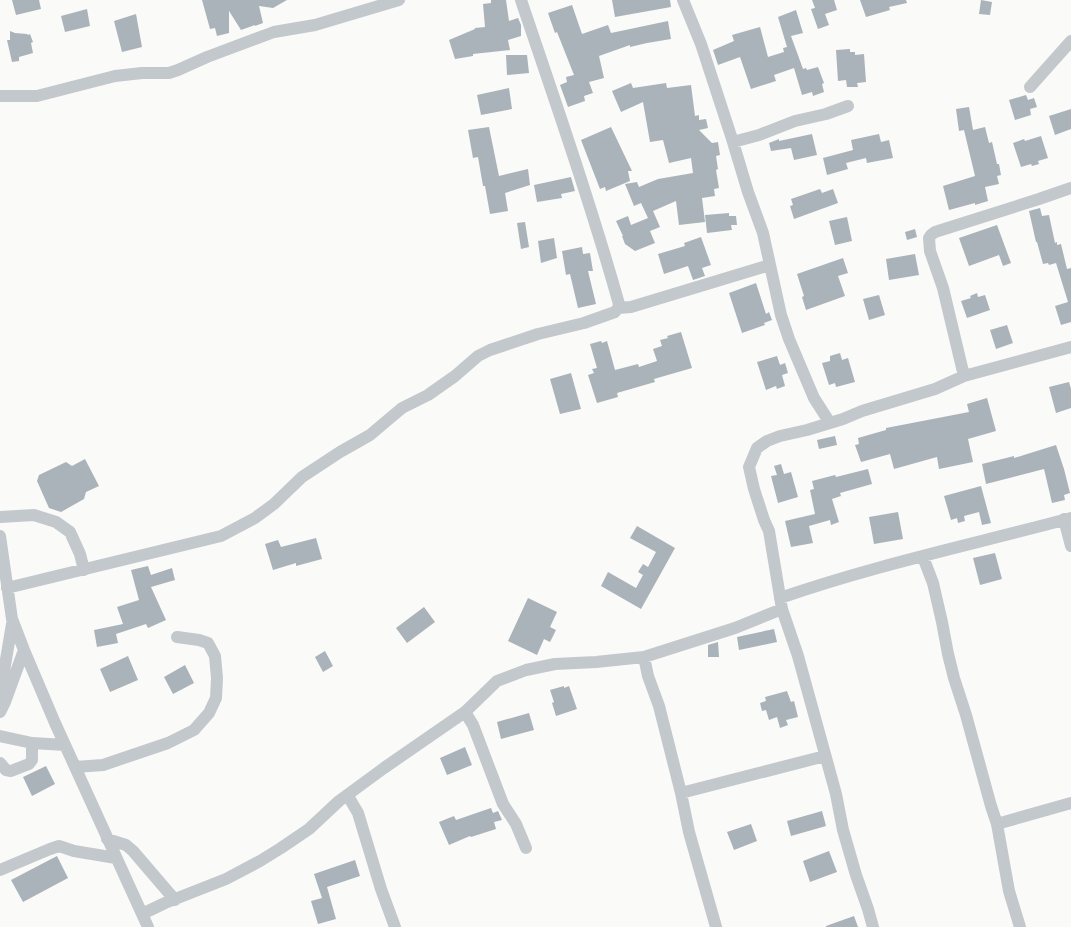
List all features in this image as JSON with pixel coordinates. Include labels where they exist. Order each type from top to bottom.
[{"type":"street","points":[[0,96],[37,96],[115,76],[169,73],[274,32],[315,25],[399,0]]},
{"type":"street","points":[[7,588],[221,536],[255,518],[274,504],[302,477],[370,435],[402,408],[428,395],[478,356],[538,334],[584,323],[615,312],[619,304],[612,277],[521,0]]},
{"type":"street","points":[[683,0],[701,44],[747,192],[763,233],[781,315],[789,339],[814,398],[830,423]]},
{"type":"street","points":[[1030,87],[1071,41]]},
{"type":"street","points":[[733,141],[759,135],[795,121],[848,106]]},
{"type":"street","points":[[964,376],[943,288],[930,250],[929,238],[935,232],[1071,188]]},
{"type":"street","points":[[618,308],[631,307],[770,265]]},
{"type":"street","points":[[873,927],[843,830],[836,794],[798,656],[781,604],[769,531],[757,500],[749,467],[757,448],[780,436],[830,423],[935,389],[964,376],[1071,347]]},
{"type":"street","points":[[0,517],[34,515],[56,522],[70,532],[84,570]]},
{"type":"street","points":[[142,914],[226,879],[260,861],[309,829],[339,801],[465,712],[497,681],[526,670],[555,664],[644,657],[735,628],[781,604],[858,574],[963,544],[1067,519],[1071,546]]},
{"type":"street","points":[[0,536],[12,619],[65,745],[148,927]]},
{"type":"street","points":[[923,557],[933,583],[954,678],[997,824],[1009,891],[1020,927]]},
{"type":"street","points":[[0,695],[12,619]]},
{"type":"street","points":[[75,767],[103,765],[168,744],[194,730],[209,713],[216,698],[215,656],[208,643],[177,637]]},
{"type":"street","points":[[0,712],[24,650]]},
{"type":"street","points":[[644,657],[659,706],[689,832],[716,927]]},
{"type":"street","points":[[465,712],[473,724],[500,797],[516,824],[526,848]]},
{"type":"street","points":[[0,736],[32,743],[65,745]]},
{"type":"street","points":[[0,763],[6,770],[11,771],[29,764],[32,760],[32,743]]},
{"type":"street","points":[[681,793],[825,756]]},
{"type":"street","points":[[348,796],[358,813],[395,927]]},
{"type":"street","points":[[997,824],[1071,802]]},
{"type":"street","points":[[107,838],[126,845],[133,851],[175,900]]},
{"type":"street","points":[[0,870],[59,846],[74,851],[116,858]]},
{"type":"building","points":[[12,0],[39,0],[41,9],[16,15]]},
{"type":"building","points":[[202,0],[287,0],[273,8],[259,6],[263,23],[241,30],[229,11],[229,33],[217,36],[215,28],[210,29]]},
{"type":"building","points":[[491,0],[506,0],[509,21],[518,18],[521,25],[521,36],[508,40],[510,50],[473,54],[473,56],[455,59],[449,40],[475,28],[485,27],[483,4],[491,3]]},
{"type":"building","points":[[612,0],[670,0],[671,7],[615,17]]},
{"type":"building","points":[[812,0],[834,0],[837,10],[825,14],[829,25],[818,29],[811,9],[815,8]]},
{"type":"building","points":[[860,0],[906,0],[907,3],[889,7],[890,10],[866,17]]},
{"type":"building","points":[[981,0],[992,2],[990,15],[979,14]]},
{"type":"building","points":[[572,5],[582,34],[608,25],[611,33],[668,21],[671,39],[630,47],[630,45],[599,56],[604,78],[589,82],[593,93],[584,96],[585,101],[568,107],[560,85],[567,82],[566,77],[574,75],[548,13]]},
{"type":"building","points":[[87,9],[90,26],[65,32],[61,16]]},
{"type":"building","points":[[796,10],[803,33],[791,36],[803,69],[818,67],[824,83],[822,84],[824,92],[813,96],[812,92],[802,95],[794,68],[774,75],[776,81],[751,89],[740,57],[718,65],[713,50],[734,41],[732,35],[760,27],[768,57],[784,52],[783,48],[787,47],[778,17]]},
{"type":"building","points":[[136,14],[142,47],[122,52],[114,21]]},
{"type":"building","points":[[10,31],[30,34],[33,53],[19,57],[19,61],[12,62],[7,40],[10,40]]},
{"type":"building","points":[[850,49],[850,52],[855,52],[855,55],[864,54],[866,82],[857,83],[858,87],[847,87],[846,80],[838,81],[836,50]]},
{"type":"building","points":[[506,55],[527,55],[529,73],[507,75]]},
{"type":"building","points":[[631,83],[633,88],[666,83],[667,88],[691,85],[695,116],[699,115],[699,120],[706,119],[708,128],[699,130],[712,143],[718,142],[720,155],[716,156],[719,188],[714,189],[715,196],[702,198],[705,222],[679,225],[676,201],[653,211],[660,227],[650,231],[655,243],[635,251],[625,244],[616,221],[628,216],[631,225],[648,218],[641,203],[634,206],[625,184],[637,182],[639,187],[658,179],[693,173],[691,158],[669,163],[663,140],[650,142],[643,102],[621,112],[612,91]]},
{"type":"building","points":[[509,88],[512,109],[481,115],[477,95]]},
{"type":"building","points":[[1026,95],[1028,100],[1034,98],[1037,107],[1030,109],[1031,115],[1015,120],[1009,100]]},
{"type":"building","points":[[969,107],[973,130],[985,127],[989,143],[992,142],[1001,175],[997,176],[999,184],[985,187],[988,201],[949,210],[943,186],[975,176],[964,130],[959,131],[956,109]]},
{"type":"building","points":[[1071,109],[1071,129],[1055,135],[1049,116]]},
{"type":"building","points":[[489,127],[499,176],[528,169],[530,185],[505,193],[508,211],[490,214],[478,157],[473,158],[468,130]]},
{"type":"building","points":[[611,127],[632,171],[628,171],[630,181],[606,191],[605,187],[600,189],[581,140]]},
{"type":"building","points":[[812,134],[817,155],[794,160],[791,148],[771,151],[769,143],[779,139],[779,141]]},
{"type":"building","points":[[879,134],[881,142],[889,140],[893,158],[867,163],[866,158],[846,163],[848,169],[827,175],[823,158],[853,150],[851,140]]},
{"type":"building","points":[[1041,136],[1048,158],[1038,161],[1039,164],[1021,167],[1013,143]]},
{"type":"building","points":[[571,177],[575,191],[561,194],[562,198],[537,202],[534,185]]},
{"type":"building","points":[[820,189],[822,193],[833,189],[838,203],[794,219],[790,206],[793,205],[791,199]]},
{"type":"building","points":[[1040,208],[1042,216],[1049,215],[1055,243],[1061,244],[1067,269],[1071,268],[1071,322],[1061,325],[1055,306],[1068,302],[1056,263],[1043,264],[1029,211]]},
{"type":"building","points":[[729,213],[729,216],[736,216],[737,225],[731,225],[732,230],[707,233],[705,215]]},
{"type":"building","points":[[847,217],[852,241],[835,245],[829,221]]},
{"type":"building","points":[[525,222],[529,247],[521,249],[517,223]]},
{"type":"building","points":[[997,225],[1011,263],[1003,266],[999,255],[969,266],[959,238]]},
{"type":"building","points":[[915,229],[917,237],[907,240],[905,232]]},
{"type":"building","points":[[701,237],[711,265],[702,268],[705,276],[693,280],[688,266],[664,274],[658,254],[685,246],[684,243]]},
{"type":"building","points":[[554,238],[557,258],[541,263],[538,241]]},
{"type":"building","points":[[582,247],[583,254],[590,253],[593,271],[588,271],[596,304],[578,308],[570,274],[566,275],[562,251]]},
{"type":"building","points":[[915,254],[919,275],[889,280],[886,259]]},
{"type":"building","points":[[843,258],[848,273],[838,276],[845,296],[806,310],[797,274]]},
{"type":"building","points":[[756,283],[766,314],[769,312],[772,320],[764,323],[765,325],[742,333],[729,293]]},
{"type":"building","points":[[977,293],[978,297],[985,295],[990,310],[967,318],[961,301]]},
{"type":"building","points":[[879,295],[885,315],[869,320],[863,299]]},
{"type":"building","points":[[1007,325],[1013,343],[996,349],[990,330]]},
{"type":"building","points":[[681,332],[692,368],[654,379],[655,382],[617,393],[618,397],[597,403],[588,375],[594,373],[592,369],[597,368],[590,344],[607,341],[615,370],[638,364],[639,367],[657,361],[653,349],[662,346],[660,340]]},
{"type":"building","points":[[840,353],[842,360],[848,358],[855,382],[836,387],[835,383],[829,385],[822,363],[830,361],[830,356]]},
{"type":"building","points":[[777,356],[780,365],[785,363],[788,373],[782,375],[785,386],[777,389],[776,386],[766,390],[757,362]]},
{"type":"building","points":[[571,373],[581,409],[560,414],[550,379]]},
{"type":"building","points":[[1069,382],[1071,408],[1056,413],[1049,387]]},
{"type":"building","points":[[987,398],[996,431],[968,439],[973,462],[939,469],[937,457],[894,469],[890,454],[861,462],[855,445],[859,444],[858,438],[886,430],[886,428],[969,412],[967,404]]},
{"type":"building","points":[[835,436],[837,445],[819,449],[817,440]]},
{"type":"building","points":[[1056,445],[1070,493],[1064,495],[1065,500],[1052,503],[1044,469],[986,484],[982,464],[1014,456],[1014,458]]},
{"type":"building","points":[[85,459],[99,486],[86,492],[84,499],[61,512],[49,508],[37,481],[39,475],[66,462],[72,466]]},
{"type":"building","points":[[781,464],[784,474],[791,472],[798,497],[778,503],[771,476],[777,475],[774,466]]},
{"type":"building","points":[[868,469],[872,484],[840,493],[841,496],[832,499],[839,522],[831,525],[830,520],[809,526],[813,543],[791,547],[785,521],[815,514],[810,490],[814,489],[812,481]]},
{"type":"building","points":[[981,486],[991,523],[982,525],[979,512],[964,516],[965,521],[958,523],[957,518],[951,520],[944,496]]},
{"type":"building","points":[[898,512],[903,539],[874,544],[869,517]]},
{"type":"building","points":[[637,526],[675,548],[641,609],[601,586],[608,572],[636,588],[643,575],[638,572],[643,564],[648,567],[656,552],[630,538]]},
{"type":"building","points":[[316,538],[322,559],[273,570],[265,544],[278,540],[281,547]]},
{"type":"building","points":[[995,553],[1002,579],[980,585],[973,558]]},
{"type":"building","points":[[148,566],[151,575],[172,568],[175,580],[151,587],[166,620],[148,628],[146,624],[116,634],[118,643],[97,647],[94,630],[123,624],[117,607],[139,600],[131,570]]},
{"type":"building","points":[[528,598],[557,612],[550,627],[556,630],[550,642],[544,639],[537,655],[508,641]]},
{"type":"building","points":[[424,607],[435,622],[407,643],[396,628]]},
{"type":"building","points":[[774,629],[777,642],[739,650],[737,637]]},
{"type":"building","points":[[718,642],[719,657],[708,657],[708,645]]},
{"type":"building","points":[[325,651],[333,666],[323,672],[315,657]]},
{"type":"building","points":[[128,656],[138,680],[110,692],[100,669]]},
{"type":"building","points":[[185,665],[194,683],[173,694],[164,677]]},
{"type":"building","points":[[564,686],[564,688],[569,686],[577,709],[556,716],[550,690]]},
{"type":"building","points":[[787,691],[791,702],[794,701],[798,717],[786,720],[788,725],[780,728],[777,717],[769,720],[766,710],[762,711],[760,703],[766,701],[765,697]]},
{"type":"building","points":[[529,713],[534,730],[501,739],[497,722]]},
{"type":"building","points":[[465,747],[472,765],[447,775],[440,758]]},
{"type":"building","points":[[46,766],[55,784],[32,796],[23,777]]},
{"type":"building","points":[[491,808],[493,813],[498,811],[502,820],[494,822],[496,829],[449,845],[439,822],[454,816],[456,820]]},
{"type":"building","points":[[822,811],[826,826],[791,836],[787,821]]},
{"type":"building","points":[[751,824],[757,841],[734,850],[727,832]]},
{"type":"building","points":[[829,851],[837,872],[810,882],[803,861]]},
{"type":"building","points":[[57,856],[68,878],[23,902],[11,880]]},
{"type":"building","points":[[355,860],[360,876],[327,887],[336,919],[318,924],[311,901],[322,898],[314,874]]},
{"type":"building","points":[[854,916],[858,927],[826,927],[826,926]]}]
